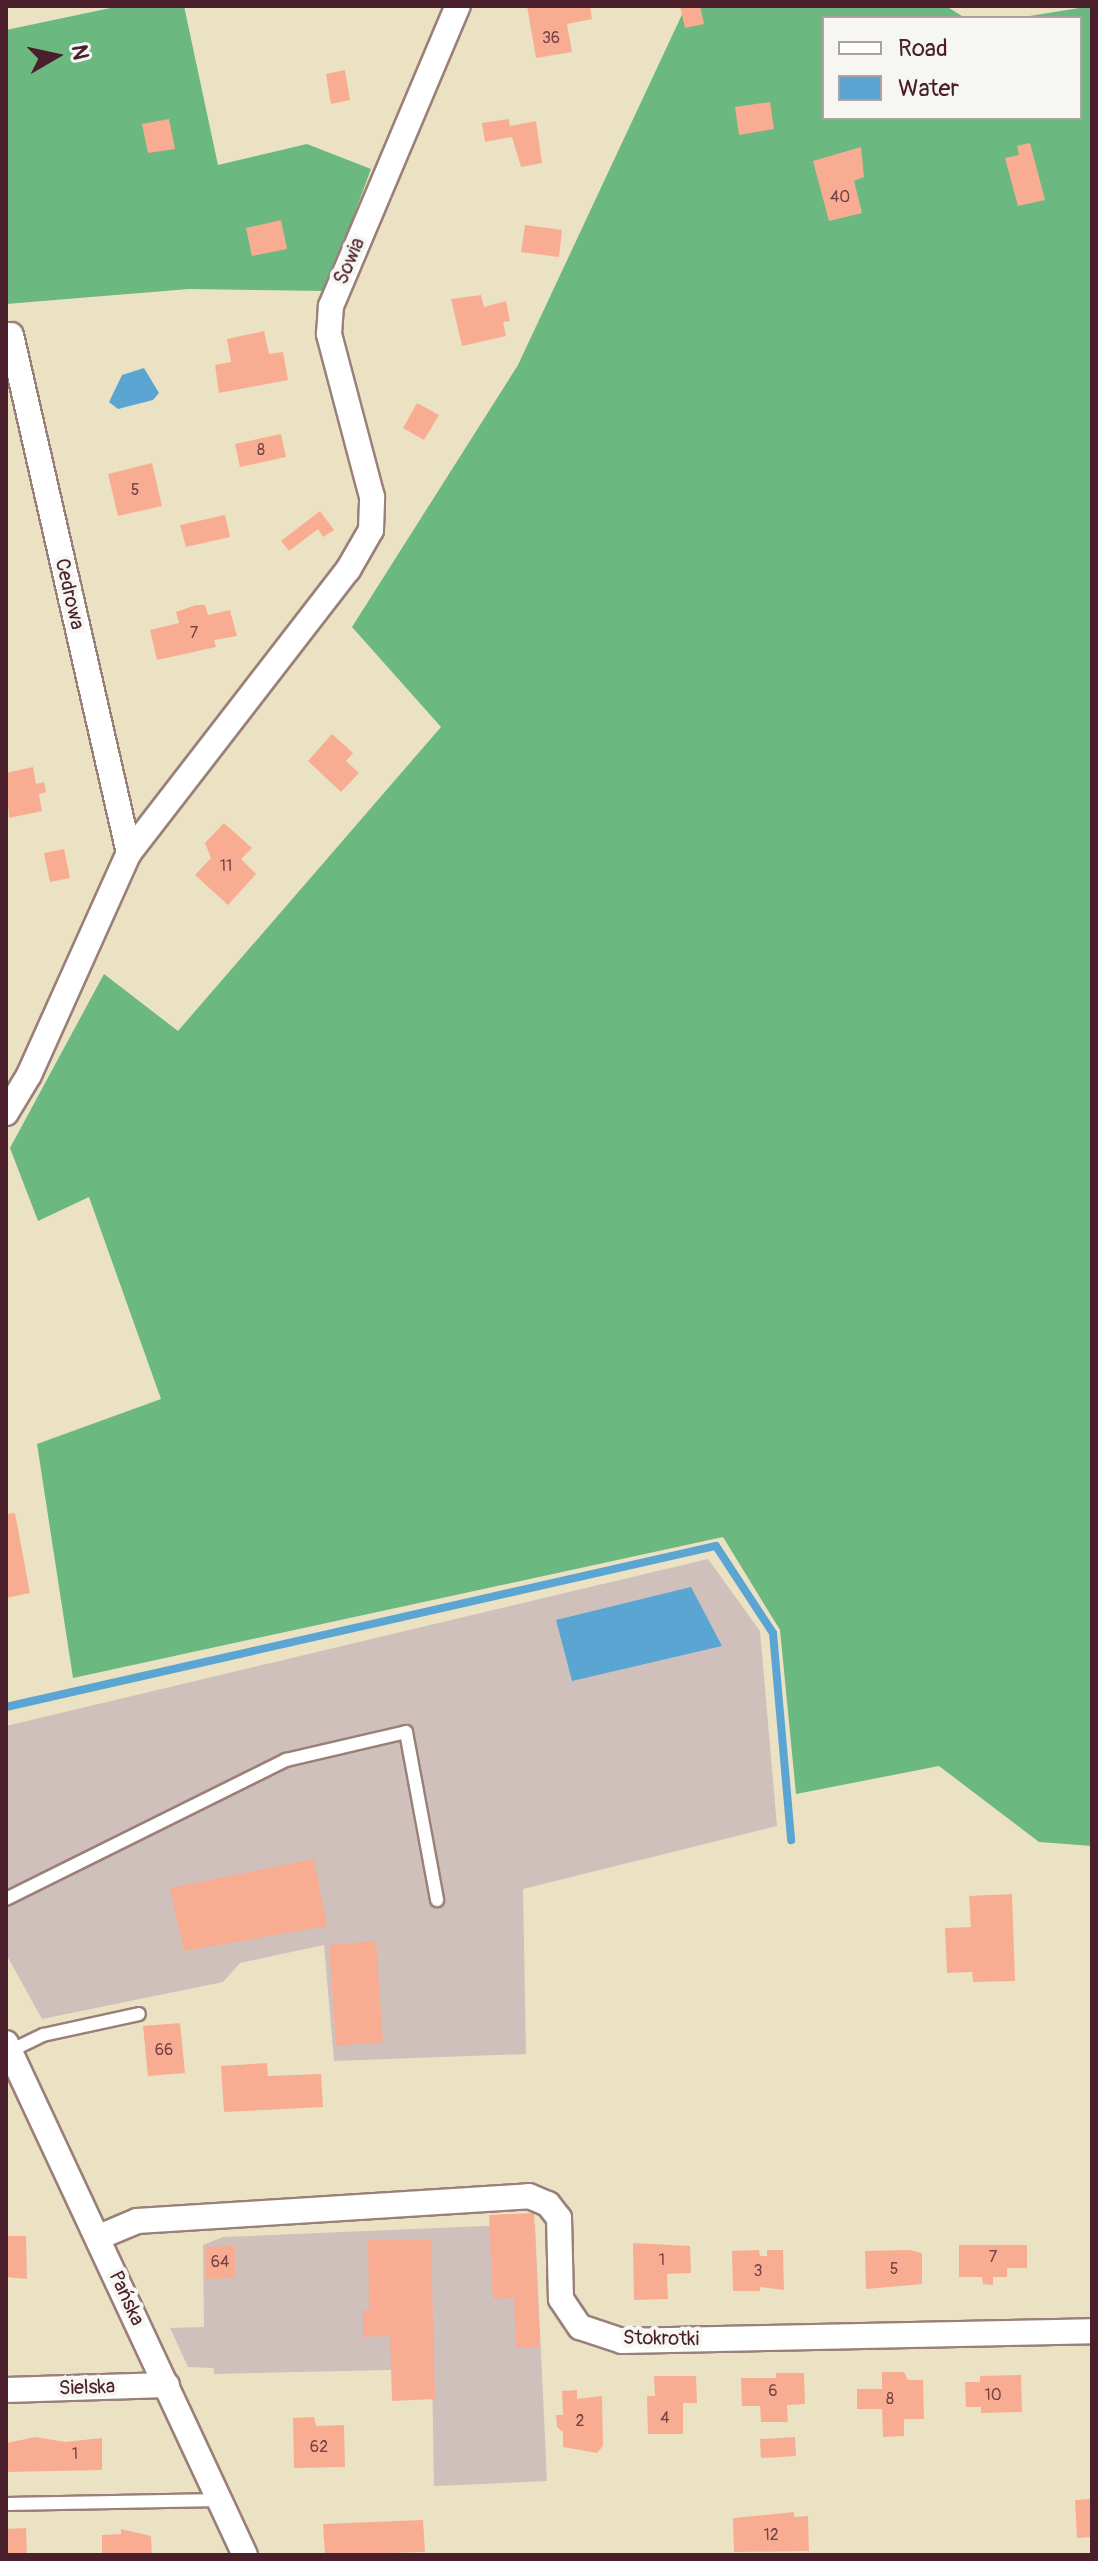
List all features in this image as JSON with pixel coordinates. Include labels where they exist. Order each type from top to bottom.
[{"type":"street","name":"Sowia","points":[[129,853],[348,570],[371,530],[372,497],[329,334],[331,306],[458,6]]},
{"type":"street","name":"Cedrowa","points":[[11,335],[129,853]]},
{"type":"street","points":[[6,1113],[29,1075],[129,853]]},
{"type":"street","name":"Pańska","points":[[8,2047],[245,2555]]},
{"type":"street","name":"Stokrotki","points":[[99,2237],[137,2221],[529,2196],[548,2204],[559,2218],[561,2299],[580,2327],[622,2341],[1092,2331]]},
{"type":"street","name":"Sielska","points":[[6,2390],[167,2385]]},
{"type":"lane","points":[[6,1899],[286,1760],[406,1732],[437,1900]]},
{"type":"lane","points":[[8,2047],[43,2035],[139,2014]]},
{"type":"lane","points":[[7,2504],[220,2500]]},
{"type":"shaded area","points":[[708,1559],[760,1631],[777,1826],[523,1889],[526,2054],[334,2061],[324,1945],[240,1963],[223,1982],[42,2019],[6,1954],[6,1726]]},
{"type":"shaded area","points":[[535,2224],[547,2481],[434,2486],[432,2369],[214,2374],[214,2368],[188,2367],[170,2328],[204,2327],[203,2245],[223,2237]]},
{"type":"green space","points":[[120,6],[184,6],[218,165],[307,144],[371,169],[326,291],[189,289],[6,304],[6,30]]},
{"type":"green space","points":[[686,6],[946,6],[962,16],[822,16],[822,120],[1082,120],[1082,16],[1030,16],[1092,6],[1092,1846],[1039,1842],[939,1766],[796,1794],[780,1630],[723,1537],[73,1678],[37,1444],[161,1399],[89,1197],[38,1221],[10,1148],[104,974],[178,1031],[441,727],[352,627],[518,365]]},
{"type":"water","points":[[144,368],[159,393],[153,400],[118,409],[109,402],[122,375]]},
{"type":"water","points":[[691,1587],[722,1646],[572,1681],[556,1620]]},
{"type":"building","points":[[527,6],[590,6],[592,19],[567,24],[572,52],[536,58]]},
{"type":"building","points":[[680,6],[700,6],[704,24],[685,28]]},
{"type":"building","points":[[345,70],[350,100],[331,104],[326,74]]},
{"type":"building","points":[[770,102],[774,129],[739,135],[735,107]]},
{"type":"building","points":[[169,119],[175,149],[148,153],[142,124]]},
{"type":"building","points":[[509,119],[510,126],[536,121],[542,163],[521,167],[512,137],[485,142],[482,123]]},
{"type":"building","points":[[1030,143],[1045,200],[1018,206],[1005,158],[1019,155],[1017,146]]},
{"type":"building","points":[[861,147],[864,177],[854,181],[862,213],[829,221],[813,161]]},
{"type":"building","points":[[281,220],[287,249],[252,256],[246,228]]},
{"type":"building","points":[[525,225],[562,230],[559,257],[521,252]]},
{"type":"building","points":[[481,295],[484,307],[506,301],[510,321],[503,322],[506,336],[462,346],[451,299]]},
{"type":"building","points":[[264,331],[269,354],[283,352],[288,380],[219,393],[215,365],[231,362],[227,339]]},
{"type":"building","points":[[417,403],[439,415],[424,440],[403,428]]},
{"type":"building","points":[[281,434],[286,457],[240,467],[235,444]]},
{"type":"building","points":[[152,463],[162,506],[118,516],[108,474]]},
{"type":"building","points":[[320,511],[334,530],[323,537],[318,529],[289,551],[281,541]]},
{"type":"building","points":[[225,515],[230,537],[186,547],[180,525]]},
{"type":"building","points":[[205,605],[208,615],[230,610],[237,636],[214,640],[216,647],[157,660],[150,630],[179,623],[176,612]]},
{"type":"building","points":[[332,734],[353,753],[346,761],[359,773],[341,792],[308,761]]},
{"type":"building","points":[[33,767],[36,784],[44,782],[46,792],[39,794],[42,811],[9,818],[6,773]]},
{"type":"building","points":[[224,823],[252,848],[241,859],[256,874],[228,905],[195,875],[211,858],[205,843]]},
{"type":"building","points":[[64,849],[70,878],[50,882],[44,853]]},
{"type":"building","points":[[15,1513],[30,1593],[6,1598],[6,1514]]},
{"type":"building","points":[[314,1859],[327,1926],[184,1951],[170,1888]]},
{"type":"building","points":[[1012,1894],[1015,1981],[973,1982],[972,1972],[947,1973],[945,1928],[971,1927],[969,1896]]},
{"type":"building","points":[[376,1941],[383,2042],[336,2046],[329,1945]]},
{"type":"building","points":[[180,2023],[185,2073],[148,2076],[143,2026]]},
{"type":"building","points":[[267,2063],[268,2076],[321,2074],[323,2107],[224,2112],[221,2066]]},
{"type":"building","points":[[534,2213],[540,2347],[516,2347],[514,2298],[493,2299],[489,2215]]},
{"type":"building","points":[[6,2236],[26,2236],[27,2279],[6,2277]]},
{"type":"building","points":[[431,2239],[435,2399],[392,2401],[390,2336],[363,2337],[363,2310],[369,2310],[368,2240]]},
{"type":"building","points":[[633,2243],[690,2246],[691,2273],[667,2274],[668,2299],[634,2300]]},
{"type":"building","points":[[959,2245],[1027,2245],[1027,2268],[1007,2268],[1007,2277],[993,2277],[993,2285],[983,2284],[982,2277],[959,2277]]},
{"type":"building","points":[[235,2246],[235,2278],[206,2279],[205,2247]]},
{"type":"building","points":[[759,2250],[760,2256],[767,2256],[767,2250],[783,2250],[784,2290],[760,2287],[760,2291],[733,2291],[732,2251]]},
{"type":"building","points":[[909,2250],[922,2253],[922,2284],[866,2289],[865,2251]]},
{"type":"building","points":[[882,2372],[904,2372],[908,2380],[923,2380],[924,2419],[904,2419],[904,2436],[883,2437],[882,2409],[857,2409],[857,2389],[882,2389]]},
{"type":"building","points":[[776,2373],[804,2373],[805,2404],[787,2405],[788,2422],[761,2422],[760,2406],[742,2406],[741,2378],[776,2378]]},
{"type":"building","points":[[1021,2375],[1022,2412],[981,2413],[981,2407],[966,2407],[965,2382],[980,2382],[980,2376]]},
{"type":"building","points":[[654,2376],[696,2376],[697,2403],[683,2403],[683,2434],[648,2434],[647,2396],[655,2396]]},
{"type":"building","points":[[577,2390],[577,2399],[602,2396],[603,2446],[597,2453],[563,2447],[563,2432],[557,2427],[556,2415],[563,2415],[562,2391]]},
{"type":"building","points":[[314,2417],[316,2426],[344,2425],[345,2467],[294,2468],[293,2418]]},
{"type":"building","points":[[36,2437],[65,2442],[102,2438],[102,2470],[6,2472],[6,2443]]},
{"type":"building","points":[[795,2437],[796,2456],[761,2458],[760,2439]]},
{"type":"building","points":[[1092,2499],[1092,2537],[1077,2538],[1075,2500]]},
{"type":"building","points":[[794,2512],[794,2517],[808,2516],[809,2551],[734,2552],[733,2518]]},
{"type":"building","points":[[423,2520],[425,2552],[325,2555],[323,2524]]},
{"type":"building","points":[[26,2528],[27,2555],[6,2555],[6,2529]]},
{"type":"building","points":[[121,2529],[151,2536],[152,2555],[102,2555],[102,2535],[121,2534]]},
{"type":"waterway","points":[[6,1707],[716,1546],[773,1633],[791,1840]]}]
